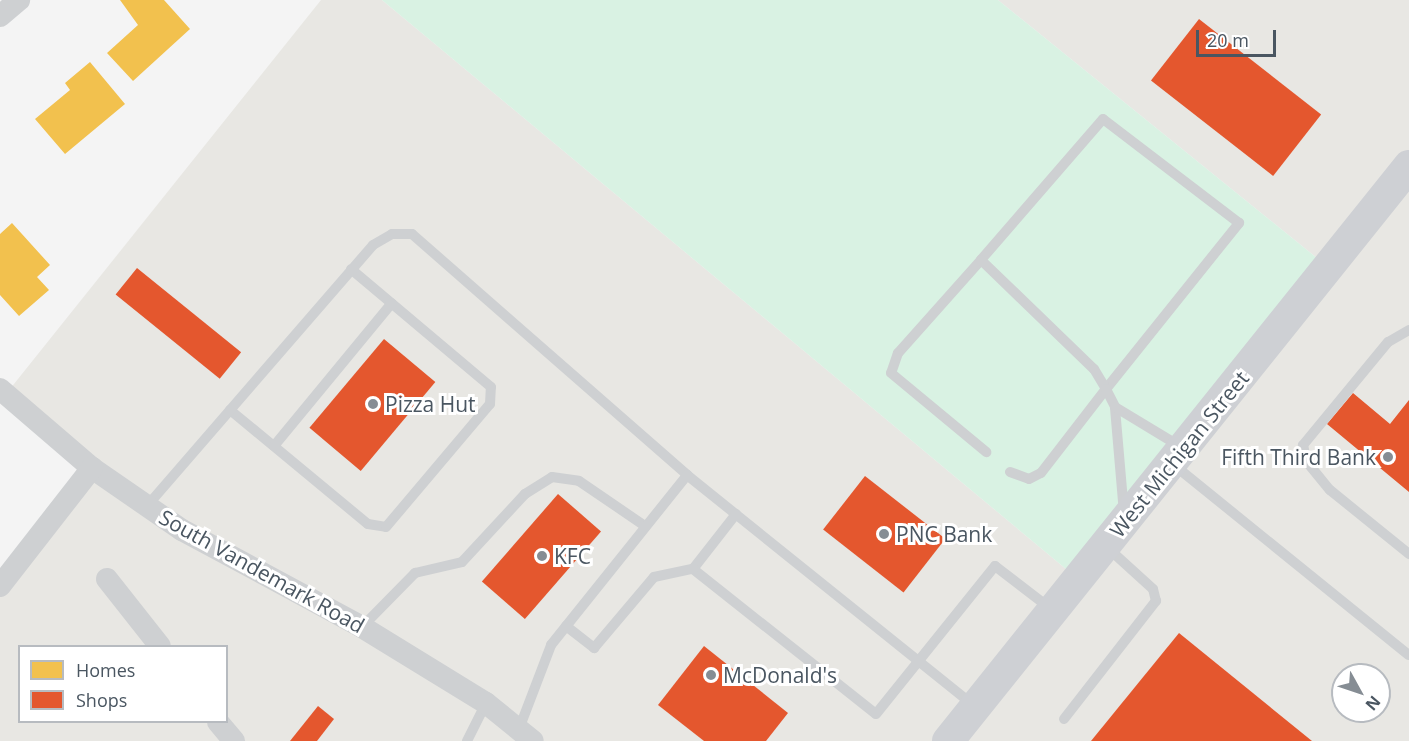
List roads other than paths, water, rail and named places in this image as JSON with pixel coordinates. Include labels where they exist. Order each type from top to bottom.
[{"type":"main road","name":"West Michigan Street","points":[[962,728],[1053,610],[1409,166]]},
{"type":"street","points":[[0,16],[19,0]]},
{"type":"street","name":"South Vandemark Road","points":[[0,389],[92,468],[147,506],[362,627],[486,703],[526,735]]},
{"type":"street","points":[[0,586],[92,468]]},
{"type":"street","points":[[107,579],[159,645]]},
{"type":"street","points":[[219,723],[234,741]]},
{"type":"lane","points":[[986,452],[900,384],[891,373],[898,352],[981,260],[1103,118],[1239,223],[1041,473],[1029,479],[1010,472]]},
{"type":"lane","points":[[147,506],[373,244],[392,234],[412,234],[687,475],[918,661],[962,728]]},
{"type":"lane","points":[[981,260],[1094,369],[1115,407],[1177,456],[1409,655]]},
{"type":"lane","points":[[230,410],[368,524],[386,527],[490,404],[491,387],[351,269]]},
{"type":"lane","points":[[274,446],[392,303]]},
{"type":"lane","points":[[1409,330],[1388,342],[1303,445],[1307,462],[1330,490],[1409,554]]},
{"type":"lane","points":[[1064,718],[1156,601],[1153,589],[1115,534],[1115,407]]},
{"type":"lane","points":[[526,735],[551,645],[687,475]]},
{"type":"lane","points":[[362,627],[415,573],[462,562],[525,495],[552,477],[579,482],[645,526]]},
{"type":"lane","points":[[566,626],[594,648],[654,577],[693,569],[736,514]]},
{"type":"lane","points":[[693,569],[876,714],[995,566],[1053,610]]},
{"type":"lane","points":[[467,741],[486,703]]},
{"type":"place","name":"Pizza Hut","points":[[373,404]]},
{"type":"place","name":"Fifth Third Bank","points":[[1388,457]]},
{"type":"place","name":"PNC Bank","points":[[884,534]]},
{"type":"place","name":"KFC","points":[[542,556]]},
{"type":"place","name":"McDonald's","points":[[711,675]]}]
